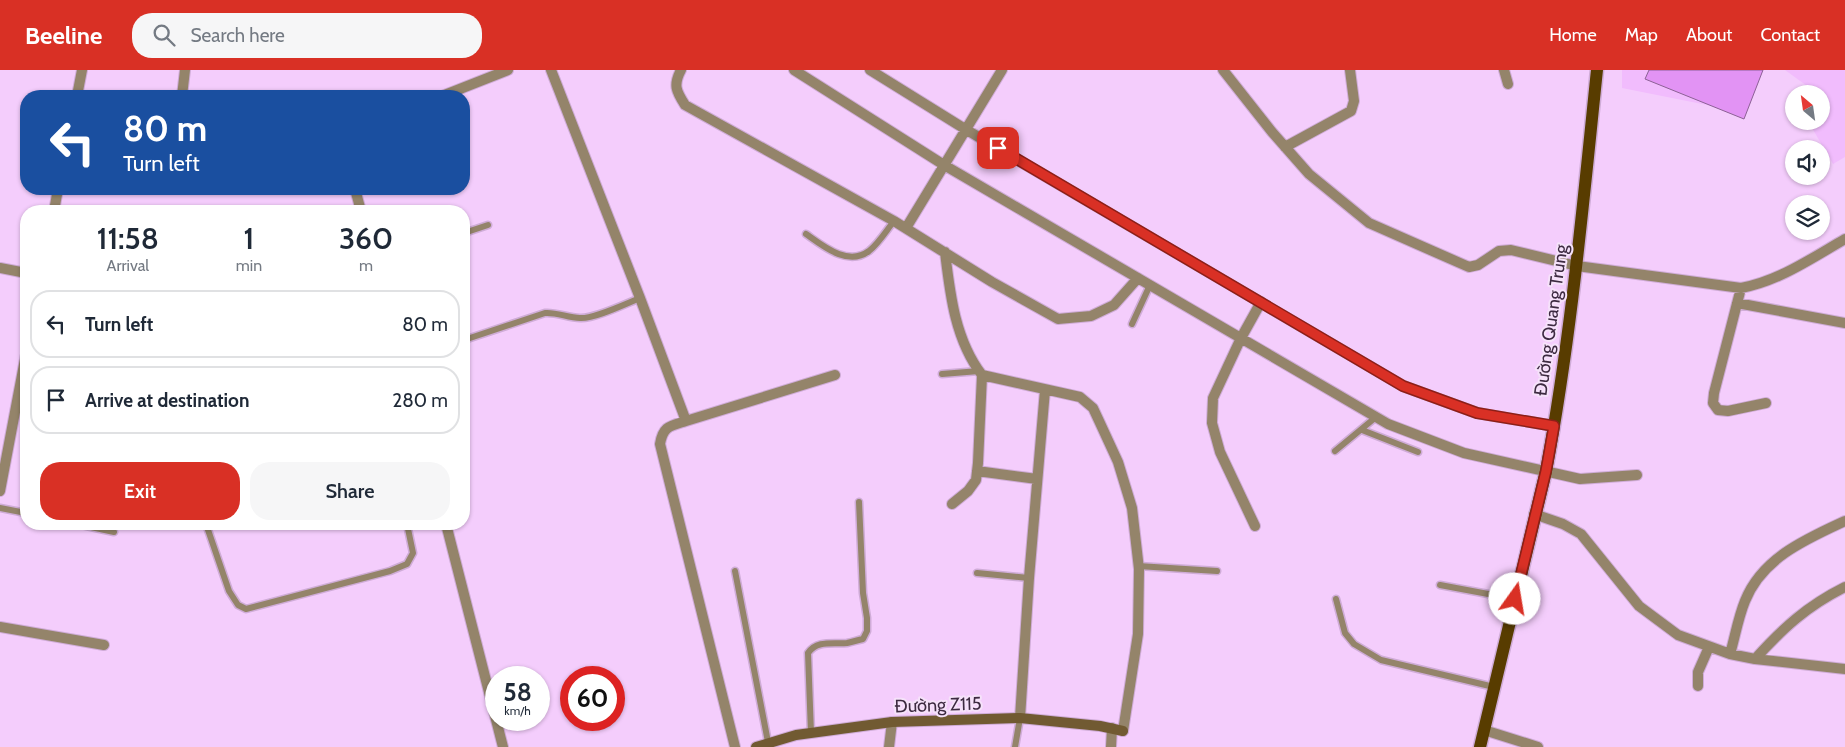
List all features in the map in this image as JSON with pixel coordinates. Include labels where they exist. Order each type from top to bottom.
[{"type":"main road","name":"Đường Quang Trung","points":[[1480,747],[1534,514],[1546,471],[1554,426],[1577,266],[1597,70]]},
{"type":"street","points":[[78,90],[82,70]]},
{"type":"street","points":[[457,90],[508,70]]},
{"type":"street","points":[[551,70],[686,421]]},
{"type":"street","points":[[681,70],[676,80],[677,92],[684,105],[894,221],[992,282],[1058,319],[1091,316],[1114,305],[1138,278]]},
{"type":"street","points":[[794,70],[944,165],[1388,424],[1464,453],[1580,479],[1636,475]]},
{"type":"street","points":[[870,70],[965,129],[1403,386],[1477,413],[1554,426]]},
{"type":"street","points":[[906,228],[1002,70]]},
{"type":"street","points":[[1223,70],[1309,174],[1369,223],[1469,266],[1478,265],[1498,250],[1511,250],[1577,266],[1741,288],[1759,285],[1780,276],[1845,239]]},
{"type":"street","points":[[1285,147],[1351,112],[1354,100],[1350,70]]},
{"type":"street","points":[[1504,70],[1508,84]]},
{"type":"street","points":[[183,90],[187,71]]},
{"type":"street","points":[[945,252],[951,303],[968,353],[980,373],[976,480],[968,491],[952,504]]},
{"type":"street","points":[[0,268],[20,273]]},
{"type":"street","points":[[1741,288],[1713,403],[1718,410],[1728,411],[1766,403]]},
{"type":"street","points":[[1255,526],[1220,452],[1212,423],[1213,398],[1241,338],[1261,302]]},
{"type":"street","points":[[1737,303],[1845,323]]},
{"type":"street","points":[[980,373],[1080,397],[1092,408],[1118,462],[1132,508],[1138,566]]},
{"type":"street","points":[[735,747],[660,444],[661,435],[668,426],[835,376]]},
{"type":"street","points":[[1020,718],[1028,578],[1045,390]]},
{"type":"street","points":[[0,492],[20,414]]},
{"type":"street","points":[[977,471],[1037,479]]},
{"type":"street","points":[[1534,514],[1563,524],[1581,534],[1639,606],[1678,635],[1730,654],[1755,659],[1845,669]]},
{"type":"street","points":[[1730,654],[1745,600],[1760,575],[1780,556],[1802,542],[1845,521]]},
{"type":"street","points":[[448,530],[503,747]]},
{"type":"street","name":"Đường Z115","points":[[756,747],[796,734],[892,722],[1020,718],[1100,726],[1123,731],[1138,634],[1138,566]]},
{"type":"street","points":[[1755,659],[1799,615],[1822,599],[1845,587]]},
{"type":"street","points":[[0,627],[104,645]]},
{"type":"street","points":[[1698,686],[1698,672],[1709,647]]},
{"type":"street","points":[[889,747],[892,722]]},
{"type":"street","points":[[1111,747],[1112,728]]},
{"type":"street","points":[[1484,730],[1538,747]]},
{"type":"lane","points":[[806,234],[827,249],[841,255],[854,256],[868,252],[878,243],[894,221]]},
{"type":"lane","points":[[470,231],[488,225]]},
{"type":"lane","points":[[1132,324],[1150,285]]},
{"type":"lane","points":[[470,338],[545,313],[555,312],[580,318],[593,316],[640,298]]},
{"type":"lane","points":[[942,374],[980,373]]},
{"type":"lane","points":[[1334,451],[1376,417]]},
{"type":"lane","points":[[1362,430],[1418,452]]},
{"type":"lane","points":[[811,733],[808,653],[813,647],[821,644],[848,643],[863,639],[867,631],[863,593],[859,502]]},
{"type":"lane","points":[[0,508],[20,512]]},
{"type":"lane","points":[[105,530],[114,532]]},
{"type":"lane","points":[[208,530],[229,591],[238,605],[246,609],[390,571],[407,564],[413,553],[408,530]]},
{"type":"lane","points":[[1138,566],[1217,571]]},
{"type":"lane","points":[[735,571],[768,742]]},
{"type":"lane","points":[[976,573],[1028,578]]},
{"type":"lane","points":[[1440,585],[1515,599]]},
{"type":"lane","points":[[1336,599],[1345,633],[1354,644],[1381,660],[1494,687]]},
{"type":"lane","points":[[1015,747],[1020,718]]},
{"type":"shaded area","points":[[1622,70],[1763,70],[1744,119],[1712,106],[1622,88]]},
{"type":"shaded area","points":[[1785,70],[1845,70],[1845,157],[1833,164],[1830,159],[1830,140],[1819,140],[1813,130],[1830,130],[1830,85],[1806,85]]},
{"type":"building","points":[[1649,70],[1763,70],[1744,119],[1645,79]]},
{"type":"route","points":[[998,148],[1403,386],[1477,413],[1554,426],[1546,471],[1534,514],[1515,599]]}]
